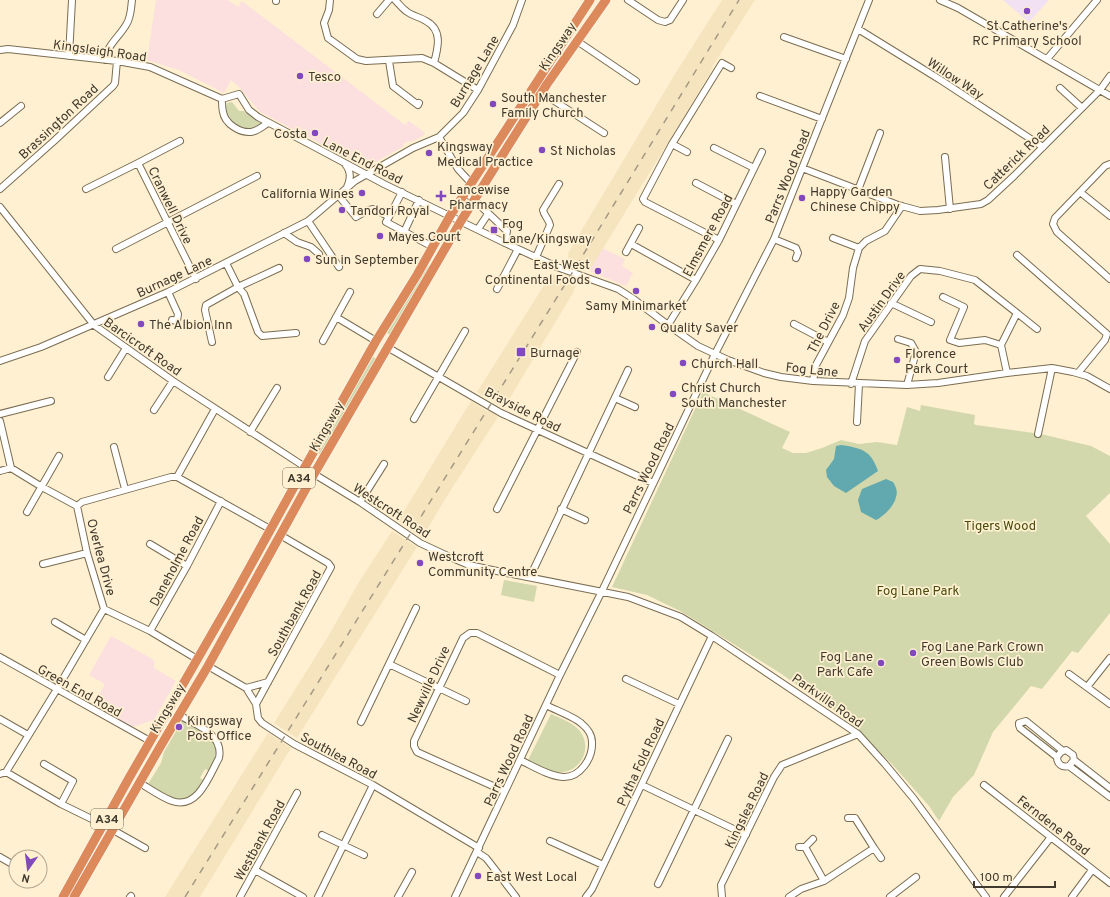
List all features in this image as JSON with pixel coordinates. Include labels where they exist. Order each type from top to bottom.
[{"type":"highway","name":"Kingsway","points":[[63,897],[376,341],[417,275],[470,182],[490,160],[590,0]]},
{"type":"highway","name":"Kingsway","points":[[74,897],[160,746],[208,666],[314,474],[461,221],[472,198],[577,40],[606,0]]},
{"type":"highway","points":[[450,216],[457,214],[472,198],[490,160],[509,144]]},
{"type":"highway","points":[[417,275],[429,263],[451,225],[455,221],[461,221]]},
{"type":"highway","points":[[150,741],[160,746]]},
{"type":"street","points":[[69,56],[71,0]]},
{"type":"street","points":[[104,60],[109,46],[125,27],[128,21],[132,0]]},
{"type":"street","points":[[330,0],[329,10],[324,22],[328,38],[331,42],[357,59],[366,61],[389,61],[422,58],[434,63],[478,90]]},
{"type":"street","points":[[377,14],[389,0]]},
{"type":"street","points":[[395,0],[407,12],[428,22],[435,28],[439,38],[434,63]]},
{"type":"street","name":"Burnage Lane","points":[[0,361],[41,347],[168,292],[284,234],[308,221],[346,188],[366,174],[413,148],[439,137],[463,114],[478,90],[513,25],[522,0]]},
{"type":"street","points":[[628,0],[658,20],[665,22],[670,20],[683,0]]},
{"type":"street","name":"Parrs Wood Road","points":[[455,897],[715,354],[774,239],[869,0]]},
{"type":"street","points":[[940,0],[958,8],[1110,96]]},
{"type":"street","points":[[1047,59],[1097,0]]},
{"type":"street","name":"Willow Way","points":[[858,29],[1043,147]]},
{"type":"street","points":[[784,37],[846,59]]},
{"type":"street","points":[[577,40],[636,81]]},
{"type":"street","name":"Kingsleigh Road","points":[[0,50],[8,49],[117,61],[150,67],[222,99]]},
{"type":"street","name":"Brassington Road","points":[[0,189],[54,142],[113,86],[115,83],[117,61]]},
{"type":"street","points":[[389,61],[392,84],[395,89],[418,105],[419,102]]},
{"type":"street","points":[[719,240],[645,202],[643,199],[672,144],[722,63],[732,68]]},
{"type":"street","name":"Catterick Road","points":[[802,168],[902,206],[924,212],[973,206],[986,202],[1100,90],[1110,76]]},
{"type":"street","points":[[1060,88],[1082,108]]},
{"type":"street","points":[[542,93],[604,133]]},
{"type":"street","name":"Lane End Road","points":[[222,99],[239,94],[249,110],[268,123],[450,216]]},
{"type":"street","points":[[760,96],[822,119]]},
{"type":"street","points":[[222,99],[223,113],[226,120],[233,127],[242,131],[252,132],[268,123]]},
{"type":"street","points":[[0,123],[21,106]]},
{"type":"street","points":[[858,190],[880,133]]},
{"type":"street","points":[[439,137],[458,169],[470,182]]},
{"type":"street","name":"Cranwell Drive","points":[[86,189],[180,141]]},
{"type":"street","points":[[672,144],[687,152]]},
{"type":"street","points":[[714,148],[754,168]]},
{"type":"street","name":"Elmsmere Road","points":[[668,326],[719,240],[762,152]]},
{"type":"street","points":[[945,157],[950,208]]},
{"type":"street","name":"Cranwell Drive","points":[[138,163],[196,278]]},
{"type":"street","points":[[344,163],[347,166],[350,175],[349,183],[346,188]]},
{"type":"street","points":[[1109,164],[1105,166],[1055,218],[1053,221],[1053,226],[1057,232],[1110,279]]},
{"type":"street","points":[[116,249],[257,176]]},
{"type":"street","points":[[696,183],[736,204]]},
{"type":"street","points":[[536,257],[550,225],[549,220],[544,214],[544,208],[559,184]]},
{"type":"street","points":[[402,192],[386,222],[433,247]]},
{"type":"street","points":[[1080,192],[1110,216]]},
{"type":"street","points":[[338,195],[356,217],[370,208],[375,209],[389,217]]},
{"type":"street","points":[[472,198],[507,231],[505,243]]},
{"type":"street","points":[[404,232],[418,200]]},
{"type":"street","points":[[833,238],[859,248],[866,240],[884,231],[902,206]]},
{"type":"street","name":"Barcicroft Road","points":[[0,207],[94,324],[173,381],[304,467]]},
{"type":"street","points":[[478,229],[488,214]]},
{"type":"street","name":"Fog Lane","points":[[450,216],[557,267],[618,289],[698,346],[764,373],[813,382],[907,385],[938,383],[1052,368],[1078,374],[1095,380],[1110,390]]},
{"type":"street","points":[[308,221],[338,267]]},
{"type":"street","points":[[626,252],[639,228]]},
{"type":"street","points":[[284,234],[297,242],[311,247],[319,254]]},
{"type":"street","points":[[774,239],[796,248],[798,253],[796,258]]},
{"type":"street","points":[[631,244],[696,280]]},
{"type":"street","name":"The Drive","points":[[813,382],[816,365],[843,315],[849,298],[853,268],[859,248]]},
{"type":"street","points":[[497,289],[518,249]]},
{"type":"street","points":[[1017,255],[1107,334],[1105,340],[1078,374]]},
{"type":"street","points":[[226,263],[238,287],[244,294],[258,332],[262,336],[296,333]]},
{"type":"street","points":[[212,342],[204,310],[206,305],[238,287],[279,268]]},
{"type":"street","name":"Austin Drive","points":[[851,384],[865,342],[911,276],[920,269],[930,269],[975,280],[1037,329]]},
{"type":"street","points":[[168,292],[178,314],[177,321],[172,320]]},
{"type":"street","points":[[323,341],[350,292]]},
{"type":"street","points":[[943,297],[964,307],[950,340],[959,343],[985,340],[1001,345]]},
{"type":"street","points":[[892,303],[931,322]]},
{"type":"street","points":[[1007,373],[1001,345],[1017,313]]},
{"type":"street","points":[[336,316],[376,341]]},
{"type":"street","points":[[794,324],[828,342]]},
{"type":"street","points":[[414,419],[465,332]]},
{"type":"street","points":[[898,339],[911,344],[916,352],[907,385]]},
{"type":"street","name":"Brayside Road","points":[[388,347],[501,413],[653,483]]},
{"type":"street","points":[[108,377],[126,348]]},
{"type":"street","points":[[497,509],[577,352]]},
{"type":"street","points":[[1038,434],[1052,368]]},
{"type":"street","points":[[530,577],[628,370]]},
{"type":"street","points":[[154,410],[173,381]]},
{"type":"street","points":[[856,422],[859,384]]},
{"type":"street","points":[[250,432],[277,388]]},
{"type":"street","points":[[615,398],[635,407]]},
{"type":"street","points":[[0,414],[51,401]]},
{"type":"street","points":[[177,477],[215,409]]},
{"type":"street","points":[[0,421],[11,468],[0,471]]},
{"type":"street","points":[[114,447],[125,489]]},
{"type":"street","points":[[27,512],[59,456]]},
{"type":"street","points":[[360,502],[384,464]]},
{"type":"street","name":"Overlea Drive","points":[[3,773],[57,690],[104,609],[87,553],[77,506],[11,468]]},
{"type":"street","name":"Westcroft Road","points":[[314,474],[360,502],[420,543],[450,558],[483,568],[602,591]]},
{"type":"street","points":[[77,506],[82,502],[125,489],[177,477],[270,529]]},
{"type":"street","name":"Daneholme Road","points":[[150,631],[187,566],[220,501]]},
{"type":"street","points":[[561,509],[585,520]]},
{"type":"street","name":"Southbank Road","points":[[256,704],[331,567],[328,563],[280,535]]},
{"type":"street","points":[[150,544],[187,566]]},
{"type":"street","points":[[43,564],[87,553]]},
{"type":"street","name":"Parkville Road","points":[[602,591],[648,603],[681,617],[712,636],[858,734],[914,799],[986,897]]},
{"type":"street","points":[[361,722],[416,608]]},
{"type":"street","points":[[104,609],[150,631],[197,658]]},
{"type":"street","points":[[55,622],[86,640]]},
{"type":"street","name":"Newville Drive","points":[[504,792],[417,752],[414,746],[414,741],[439,688],[463,638],[470,633],[477,633],[560,675]]},
{"type":"street","name":"Pytha Fold Road","points":[[586,897],[592,889],[712,636]]},
{"type":"street","name":"Green End Road","points":[[0,657],[150,741]]},
{"type":"street","points":[[1087,687],[1110,658]]},
{"type":"street","points":[[389,664],[466,701]]},
{"type":"street","name":"Southlea Road","points":[[208,666],[246,688],[256,704],[258,718],[262,723],[294,744],[373,785],[478,850],[516,897]]},
{"type":"street","points":[[1070,674],[1110,704]]},
{"type":"street","points":[[626,679],[679,704]]},
{"type":"street","points":[[246,688],[268,682]]},
{"type":"street","points":[[520,760],[554,775],[564,777],[579,771],[587,761],[591,751],[592,741],[588,730],[581,722],[546,705]]},
{"type":"street","points":[[140,783],[173,802],[191,800],[200,794],[219,758],[220,751],[214,736],[179,715]]},
{"type":"street","points":[[0,719],[28,735]]},
{"type":"street","points":[[1074,760],[1069,766],[1060,766],[1057,757],[1020,728],[1018,726],[1019,722],[1026,721],[1063,751],[1071,752],[1074,760],[1110,788]]},
{"type":"street","name":"Kingslea Road","points":[[722,897],[721,885],[774,777],[782,765],[858,734]]},
{"type":"street","points":[[658,884],[728,739]]},
{"type":"street","points":[[1057,757],[1059,753],[1063,751]]},
{"type":"street","points":[[44,764],[74,781],[61,804]]},
{"type":"street","points":[[1069,766],[1110,798]]},
{"type":"street","points":[[3,773],[61,804],[104,824]]},
{"type":"street","points":[[318,897],[373,785]]},
{"type":"street","points":[[642,785],[746,835]]},
{"type":"street","name":"Ferndene Road","points":[[984,785],[1110,883]]},
{"type":"street","name":"Westbank Road","points":[[240,897],[297,794]]},
{"type":"street","points":[[859,811],[852,818],[882,858]]},
{"type":"street","points":[[113,830],[145,848]]},
{"type":"street","points":[[322,836],[364,855]]},
{"type":"street","points":[[1004,897],[1050,837]]},
{"type":"street","points":[[813,839],[802,847],[824,881]]},
{"type":"street","points":[[550,841],[603,865]]},
{"type":"street","points":[[789,897],[801,889],[824,881],[874,848]]},
{"type":"street","points":[[255,870],[303,897]]},
{"type":"street","points":[[1072,897],[1092,870]]},
{"type":"street","points":[[398,897],[412,872]]},
{"type":"street","points":[[890,897],[916,877]]},
{"type":"shaded area","points":[[156,0],[228,0],[238,7],[242,1],[405,125],[409,121],[425,133],[411,142],[409,141],[403,144],[404,146],[369,166],[363,166],[260,112],[239,87],[231,80],[224,93],[179,70],[147,60]]},
{"type":"shaded area","points":[[722,0],[755,0],[712,67],[713,68],[702,87],[591,268],[576,271],[579,266],[571,263],[569,267],[568,253],[678,69]]},
{"type":"shaded area","name":"St Catherine's RC Primary School","points":[[1003,0],[1049,0],[1029,22]]},
{"type":"shaded area","points":[[602,248],[625,259],[622,266],[633,273],[626,286],[589,271]]},
{"type":"shaded area","points":[[551,274],[578,280],[573,293],[504,408],[489,397],[488,399],[477,392]]},
{"type":"shaded area","points":[[471,401],[498,417],[422,538],[398,521]]},
{"type":"shaded area","points":[[392,531],[417,547],[297,738],[274,723],[326,640],[359,582]]},
{"type":"shaded area","points":[[111,636],[154,660],[154,668],[176,681],[154,720],[132,727],[93,705],[105,684],[89,675]]},
{"type":"shaded area","points":[[268,733],[291,748],[200,897],[165,897]]},
{"type":"green space","points":[[232,102],[239,111],[244,111],[262,124],[249,128],[237,125],[231,121],[226,110],[227,103]]},
{"type":"green space","points":[[429,265],[431,266],[390,335],[387,333]]},
{"type":"green space","points":[[373,357],[377,359],[322,455],[318,453]]},
{"type":"green space","name":"Fog Lane Park","points":[[703,392],[790,432],[782,448],[793,453],[806,453],[841,440],[859,444],[877,442],[897,445],[907,407],[920,411],[921,405],[975,415],[974,424],[976,425],[1041,434],[1091,446],[1110,456],[1110,493],[1086,516],[1110,544],[1110,613],[1078,653],[1072,651],[1042,689],[1031,686],[993,732],[974,775],[953,797],[939,821],[929,806],[891,763],[841,715],[780,673],[682,612],[647,595],[612,587]]},
{"type":"green space","points":[[504,580],[537,586],[534,602],[501,595]]},
{"type":"green space","points":[[551,714],[565,720],[578,729],[583,736],[585,744],[585,751],[578,764],[565,772],[549,770],[528,760]]},
{"type":"green space","points":[[182,721],[212,738],[216,751],[209,771],[205,769],[200,778],[204,780],[198,790],[185,799],[179,799],[164,794],[148,784],[161,763],[164,752]]},
{"type":"water","points":[[841,445],[854,447],[864,451],[872,458],[878,471],[846,493],[834,486],[827,477],[826,470],[834,459],[836,446]]},
{"type":"water","points":[[886,479],[893,482],[897,495],[891,507],[885,514],[876,520],[861,512],[858,500],[862,489]]},
{"type":"railway","points":[[185,897],[569,278],[739,0]]},
{"type":"place","name":"St Catherine's RC Primary School","points":[[1027,11]]},
{"type":"place","name":"Tesco","points":[[300,76]]},
{"type":"place","name":"South Manchester Family Church","points":[[493,104]]},
{"type":"place","name":"Costa","points":[[315,133]]},
{"type":"place","name":"St Nicholas","points":[[542,150]]},
{"type":"place","name":"Kingsway Medical Practice","points":[[429,153]]},
{"type":"place","name":"California Wines","points":[[362,193]]},
{"type":"place","name":"Lancewise Pharmacy","points":[[441,196]]},
{"type":"place","name":"Happy Garden Chinese Chippy","points":[[802,198]]},
{"type":"place","name":"Tandori Royal","points":[[342,210]]},
{"type":"place","name":"Fog Lane/Kingsway","points":[[494,230]]},
{"type":"place","name":"Mayes Court","points":[[380,236]]},
{"type":"place","name":"Sun in September","points":[[307,259]]},
{"type":"place","name":"East West Continental Foods","points":[[598,271]]},
{"type":"place","name":"Samy Minimarket","points":[[636,291]]},
{"type":"place","name":"The Albion Inn","points":[[141,324]]},
{"type":"place","name":"Quality Saver","points":[[652,327]]},
{"type":"place","name":"Burnage","points":[[521,352]]},
{"type":"place","name":"Florence Park Court","points":[[897,360]]},
{"type":"place","name":"Church Hall","points":[[683,363]]},
{"type":"place","name":"Christ Church South Manchester","points":[[673,394]]},
{"type":"place","name":"Westcroft Community Centre","points":[[420,563]]},
{"type":"place","name":"Fog Lane Park Crown Green Bowls Club","points":[[913,653]]},
{"type":"place","name":"Fog Lane Park Cafe","points":[[881,663]]},
{"type":"place","name":"Kingsway Post Office","points":[[179,727]]},
{"type":"place","name":"East West Local","points":[[478,876]]},
{"type":"park label","name":"Tigers Wood","points":[[1000,525]]}]
